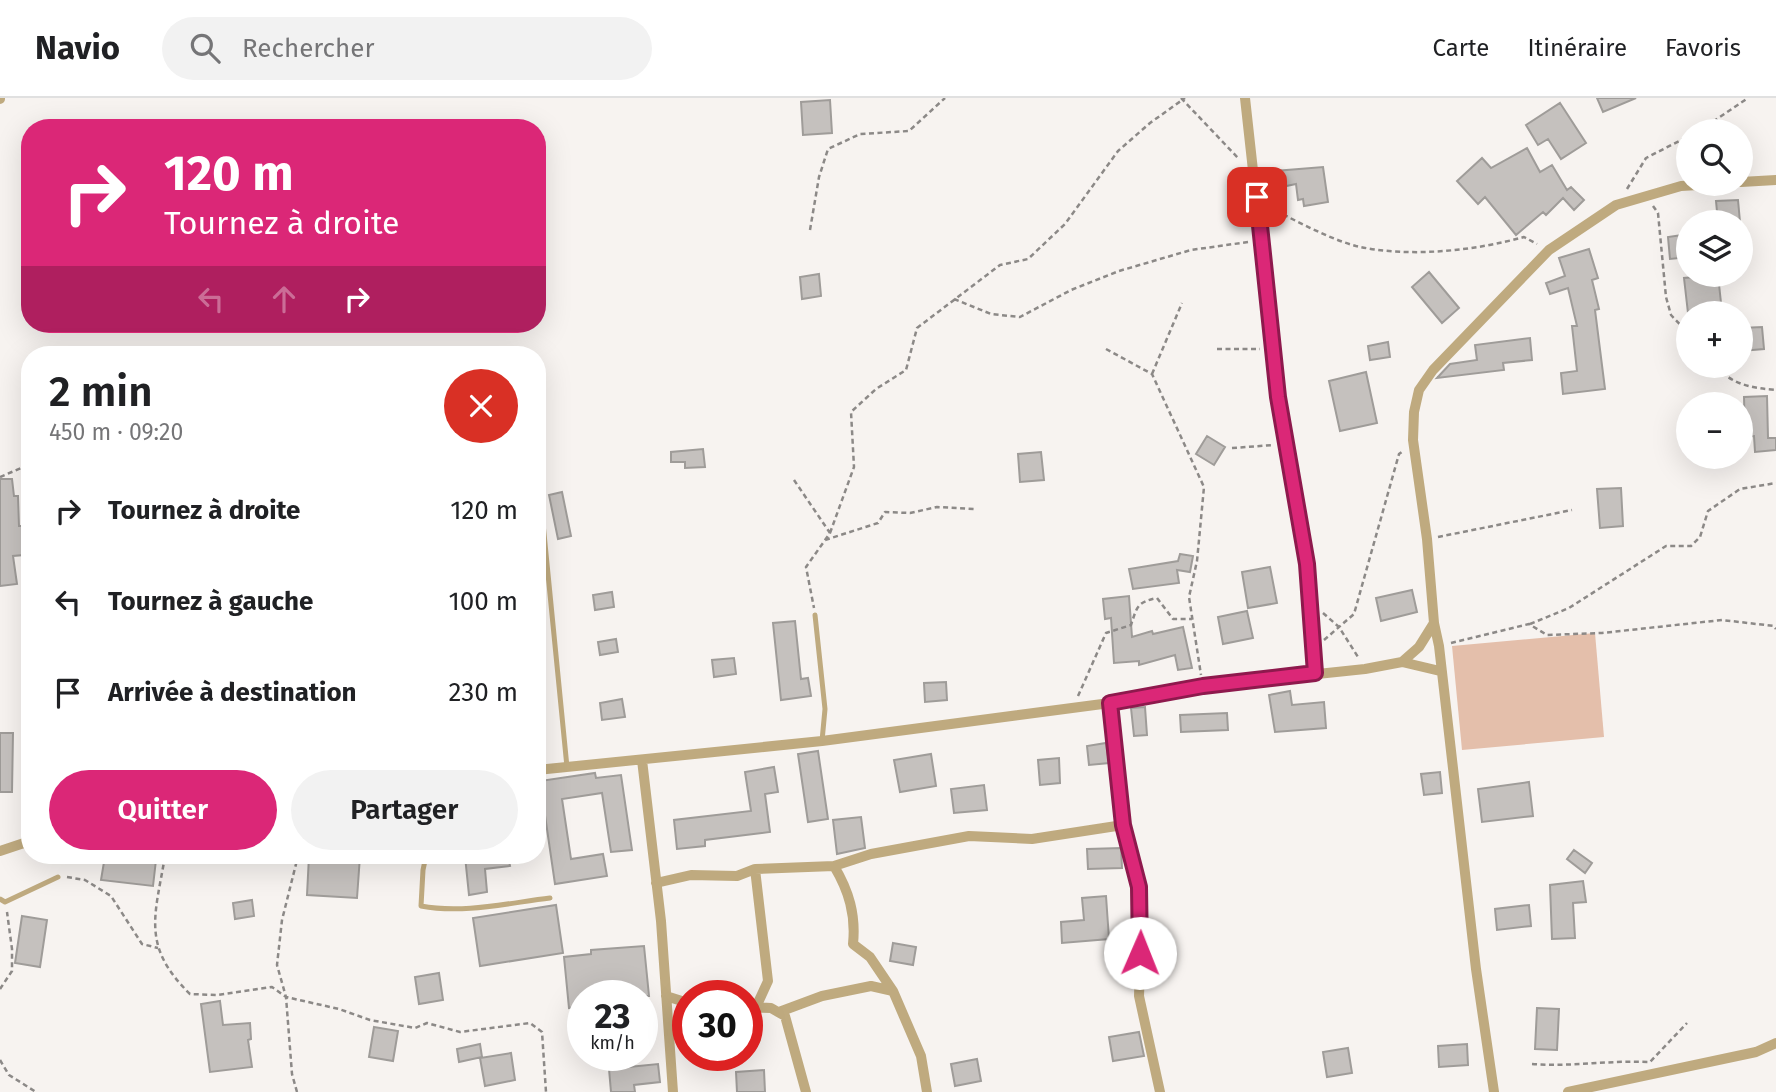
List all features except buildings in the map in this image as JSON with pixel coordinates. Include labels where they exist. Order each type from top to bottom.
[{"type":"street","points":[[1245,98],[1278,397],[1307,564],[1315,673]]},
{"type":"street","points":[[1753,181],[1776,180]]},
{"type":"street","points":[[1494,1092],[1476,968],[1439,646],[1434,623],[1427,539],[1413,440],[1414,412],[1419,390],[1433,370],[1549,250],[1616,205],[1676,187]]},
{"type":"street","points":[[1402,662],[1419,647],[1434,623]]},
{"type":"street","points":[[546,769],[822,741],[1110,703],[1203,686],[1365,669],[1402,662],[1440,671]]},
{"type":"street","points":[[1110,703],[1123,825],[1139,887],[1139,996],[1161,1091]]},
{"type":"street","points":[[642,760],[656,883],[673,1092]]},
{"type":"street","points":[[656,883],[691,875],[737,876],[755,869],[834,866],[911,845],[969,836],[1032,839],[1123,825]]},
{"type":"street","points":[[0,852],[21,844]]},
{"type":"street","points":[[834,866],[846,886],[855,924],[853,944],[870,957],[893,990],[920,1056],[927,1092]]},
{"type":"street","points":[[755,869],[768,981],[763,989]]},
{"type":"street","points":[[779,1012],[821,996],[871,986],[893,990]]},
{"type":"street","points":[[666,996],[672,998]]},
{"type":"street","points":[[763,1008],[771,1008],[785,1016],[806,1092]]},
{"type":"street","points":[[1568,1092],[1756,1052],[1776,1043]]},
{"type":"lane","points":[[546,554],[567,767]]},
{"type":"lane","points":[[815,615],[825,709],[822,741]]},
{"type":"lane","points":[[424,864],[421,906],[470,908],[550,898]]},
{"type":"lane","points":[[3,900],[58,877]]},
{"type":"path","points":[[810,230],[819,177],[828,149],[860,134],[909,131],[945,98]]},
{"type":"path","points":[[1717,119],[1748,98]]},
{"type":"path","points":[[815,615],[806,567],[830,533],[854,467],[851,412],[876,389],[906,370],[917,328],[1000,265],[1028,259],[1065,224],[1118,151],[1183,99],[1254,175]]},
{"type":"path","points":[[1616,205],[1646,159],[1676,143]]},
{"type":"path","points":[[1645,195],[1658,213],[1666,297],[1671,315],[1676,320]]},
{"type":"path","points":[[1266,197],[1272,209],[1336,240],[1358,246],[1407,253],[1498,244],[1524,237],[1549,250]]},
{"type":"path","points":[[954,299],[991,314],[1020,317],[1071,290],[1119,271],[1191,250],[1262,240]]},
{"type":"path","points":[[1153,374],[1182,303]]},
{"type":"path","points":[[1106,349],[1153,374],[1204,487],[1197,561],[1189,597],[1203,686]]},
{"type":"path","points":[[1217,349],[1274,349]]},
{"type":"path","points":[[1727,378],[1752,388],[1776,390]]},
{"type":"path","points":[[1314,649],[1354,614],[1399,454],[1413,440]]},
{"type":"path","points":[[1232,448],[1286,443]]},
{"type":"path","points":[[0,477],[21,468]]},
{"type":"path","points":[[794,480],[830,533]]},
{"type":"path","points":[[1439,646],[1530,624],[1569,608],[1666,547],[1691,545],[1700,537],[1708,511],[1740,489],[1776,483]]},
{"type":"path","points":[[825,540],[878,523],[885,512],[910,513],[937,507],[974,509]]},
{"type":"path","points":[[1427,539],[1572,510]]},
{"type":"path","points":[[1073,708],[1106,633],[1131,625],[1137,606],[1143,600],[1157,598],[1173,619],[1192,619]]},
{"type":"path","points":[[1310,601],[1339,627],[1365,669]]},
{"type":"path","points":[[1530,624],[1547,635],[1602,633],[1722,620],[1774,626],[1776,629]]},
{"type":"path","points":[[164,864],[154,932],[158,948],[172,977],[190,994],[217,995],[272,988],[286,997],[339,1009],[370,1020],[415,1028],[426,1023],[460,1032],[530,1023],[542,1032],[546,1092]]},
{"type":"path","points":[[296,864],[282,920],[277,965],[286,997],[292,1074],[297,1092]]},
{"type":"path","points":[[58,877],[85,880],[111,896],[142,944],[158,948]]},
{"type":"path","points":[[0,989],[12,971],[12,949],[3,900]]},
{"type":"path","points":[[1532,1064],[1562,1066],[1599,1062],[1650,1062],[1687,1023]]},
{"type":"path","points":[[0,1060],[9,1075],[36,1092]]},
{"type":"shaded area","points":[[1595,633],[1604,737],[1462,750],[1452,646]]},
{"type":"route","points":[[1140,953],[1139,887],[1123,825],[1110,703],[1203,686],[1315,673],[1307,564],[1278,397],[1257,197]]}]
